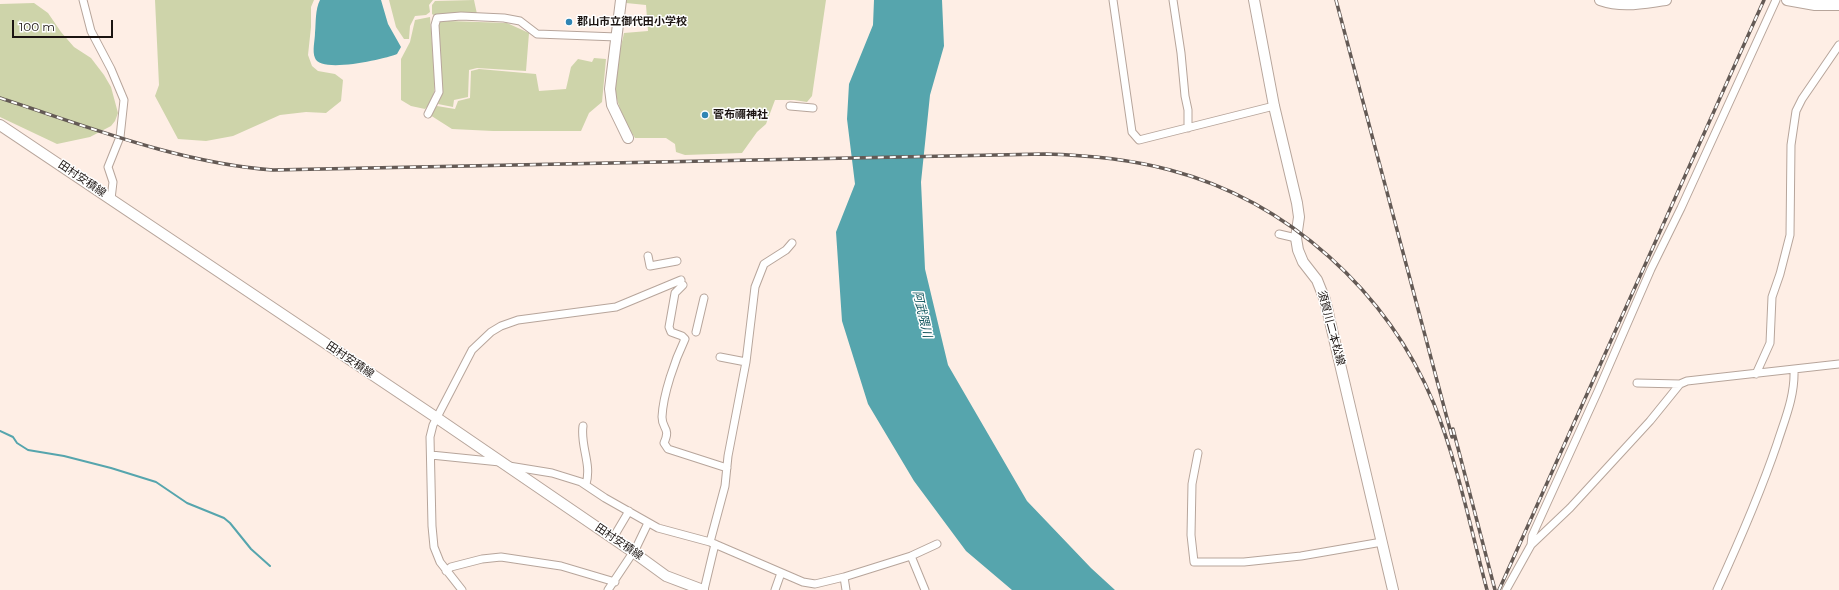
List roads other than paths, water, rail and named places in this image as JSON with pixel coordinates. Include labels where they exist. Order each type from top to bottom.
[{"type":"main road","points":[[621,0],[610,89],[612,105],[628,138]]},
{"type":"main road","name":"須賀川二本松線","points":[[1254,0],[1274,106],[1297,203],[1299,217],[1296,238],[1303,262],[1315,277],[1325,300],[1393,590]]},
{"type":"main road","points":[[1600,0],[1614,4],[1632,5],[1666,0]]},
{"type":"main road","points":[[1787,0],[1815,5],[1839,5]]},
{"type":"main road","name":"田村安積線","points":[[0,125],[437,418],[614,538],[666,576],[704,590]]},
{"type":"street","points":[[83,0],[91,31],[112,69],[124,100],[120,137],[108,167],[113,182],[111,199]]},
{"type":"street","points":[[1113,0],[1132,135],[1141,140],[1274,106]]},
{"type":"street","points":[[1173,0],[1188,110],[1188,128]]},
{"type":"street","points":[[1506,590],[1530,545],[1532,536],[1598,391],[1651,269],[1776,0]]},
{"type":"street","points":[[428,114],[439,92],[435,25],[437,18],[461,16],[504,18],[520,21],[537,34],[617,37]]},
{"type":"street","points":[[1756,374],[1770,343],[1772,297],[1780,274],[1790,235],[1791,145],[1794,119],[1802,98],[1837,53],[1839,45]]},
{"type":"street","points":[[790,106],[813,108]]},
{"type":"street","points":[[1279,234],[1296,238]]},
{"type":"street","points":[[704,590],[725,486],[746,362],[751,311],[756,281],[764,264],[786,250],[792,243]]},
{"type":"street","points":[[648,256],[650,266],[677,261]]},
{"type":"street","points":[[462,590],[446,571],[436,553],[433,540],[430,437],[437,418],[472,350],[488,335],[501,326],[518,320],[616,307],[682,282],[675,293],[668,327],[671,332],[682,336],[684,339],[668,388],[662,418],[667,432],[664,443],[668,449],[727,468]]},
{"type":"street","points":[[696,332],[704,298]]},
{"type":"street","points":[[720,357],[746,362]]},
{"type":"street","points":[[1636,383],[1680,384],[1704,379],[1839,364]]},
{"type":"street","points":[[1717,590],[1748,523],[1773,456],[1790,405],[1794,386],[1794,370]]},
{"type":"street","points":[[1530,545],[1570,508],[1650,421],[1680,384]]},
{"type":"street","points":[[583,426],[584,446],[589,468],[586,484]]},
{"type":"street","points":[[1198,453],[1192,484],[1191,535],[1194,562],[1244,562],[1301,556],[1382,542]]},
{"type":"street","points":[[431,455],[504,464],[552,473],[586,484],[605,498],[648,523],[671,533],[713,543],[814,587],[911,556],[937,544]]},
{"type":"street","points":[[614,538],[628,512]]},
{"type":"street","points":[[608,590],[615,582],[633,552],[648,523]]},
{"type":"street","points":[[911,556],[925,590]]},
{"type":"street","points":[[446,571],[451,567],[482,559],[502,557],[561,566],[615,582]]},
{"type":"street","points":[[775,590],[781,573]]},
{"type":"street","points":[[844,577],[846,590]]},
{"type":"water","points":[[320,0],[381,0],[388,24],[401,47],[397,54],[353,64],[328,65],[319,63],[315,58],[314,49],[316,12]]},
{"type":"water","name":"阿武隈川","points":[[874,0],[942,0],[944,46],[930,95],[921,182],[925,269],[948,365],[1027,501],[1091,568],[1115,590],[1012,590],[966,551],[914,481],[868,404],[842,321],[836,232],[855,184],[847,119],[849,84],[873,25]]},
{"type":"waterway","points":[[0,431],[13,437],[17,443],[28,450],[64,456],[111,468],[156,482],[187,503],[224,518],[230,523],[251,549],[270,566]]},
{"type":"railway","points":[[1336,0],[1452,437]]},
{"type":"railway","points":[[1499,590],[1764,0]]},
{"type":"railway","points":[[0,98],[101,132],[169,152],[203,160],[273,170],[1044,154],[1108,158],[1139,163],[1170,170],[1213,184],[1255,204],[1293,228],[1329,257],[1361,289],[1390,325],[1414,363],[1434,404],[1457,472],[1487,590]]},
{"type":"railway","points":[[1453,429],[1495,590]]},
{"type":"place","name":"郡山市立御代田小学校","points":[[569,22]]},
{"type":"place","name":"菅布禰神社","points":[[705,115]]}]
